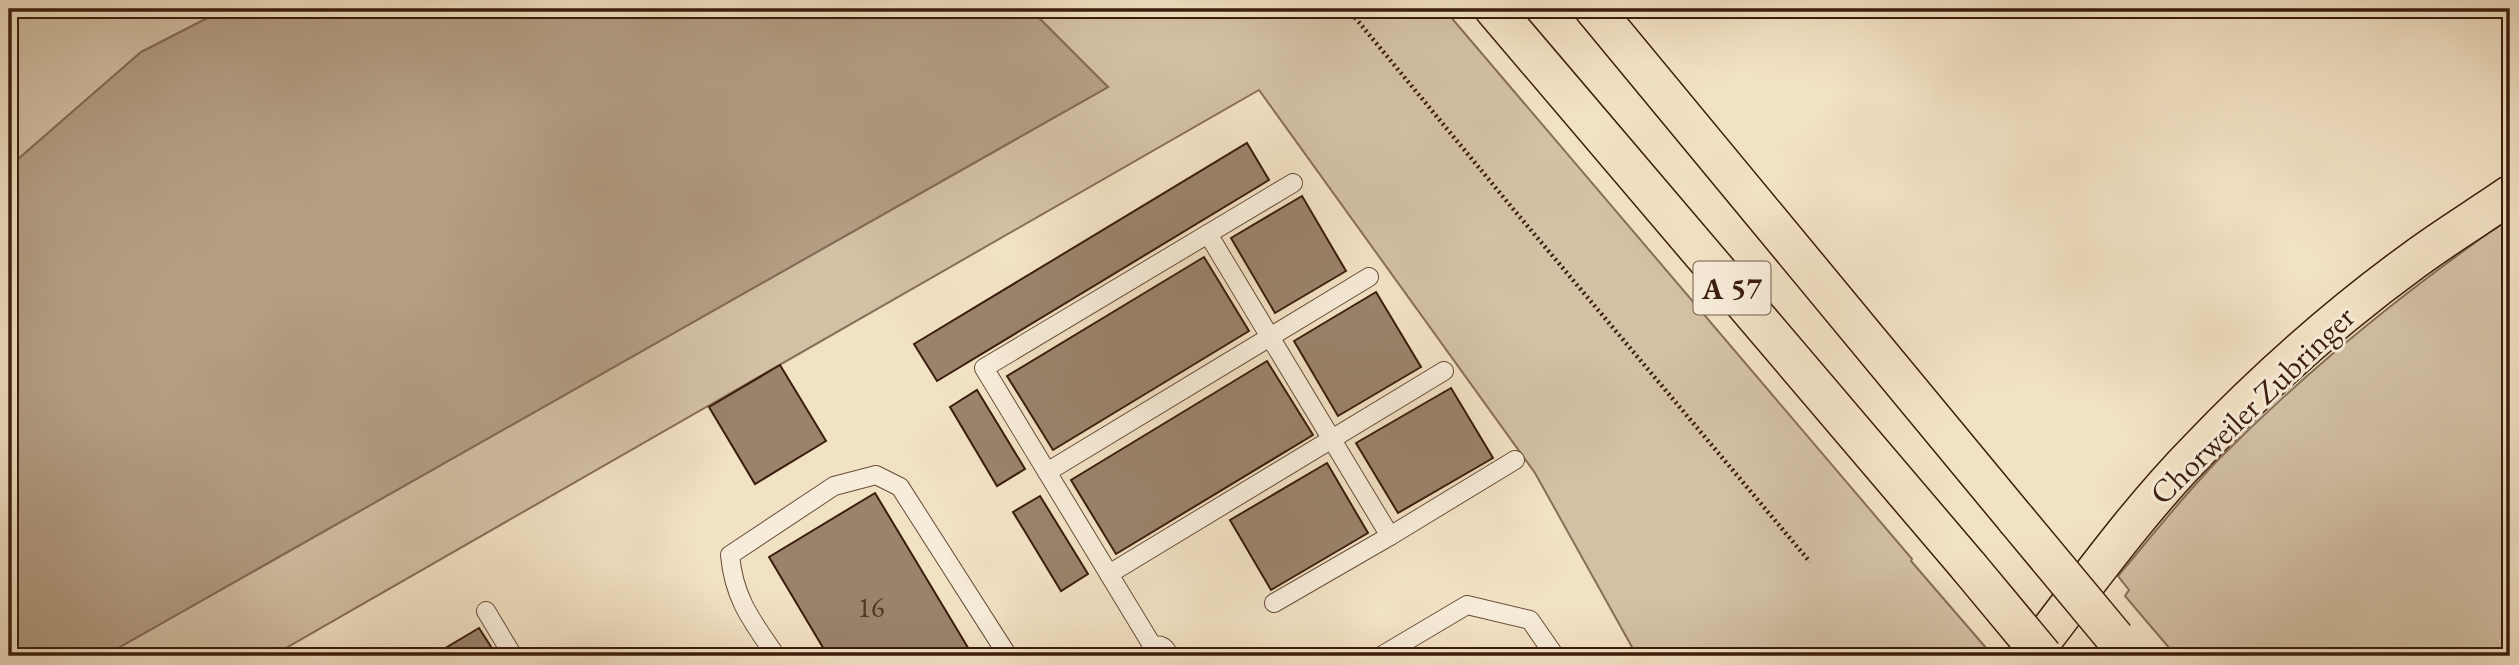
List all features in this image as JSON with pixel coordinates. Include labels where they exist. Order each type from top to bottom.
[{"type":"highway","name":"A 57","points":[[1494,9],[2043,656]]},
{"type":"highway","name":"A 57","points":[[1594,9],[2123,647]]},
{"type":"highway","name":"Chorweiler Zubringer","points":[[2034,656],[2045,637],[2136,519],[2198,449],[2304,348],[2355,305],[2415,259],[2510,195]]},
{"type":"lane","points":[[1158,655],[984,368],[1293,183]]},
{"type":"lane","points":[[1208,234],[1390,536]]},
{"type":"lane","points":[[1047,472],[1369,277]]},
{"type":"lane","points":[[1109,574],[1444,371]]},
{"type":"lane","points":[[1274,603],[1516,460]]},
{"type":"lane","points":[[776,656],[744,609],[732,578],[730,555],[834,486],[876,475],[901,487],[1009,656]]},
{"type":"lane","points":[[1381,656],[1467,605],[1530,620],[1555,656]]},
{"type":"lane","points":[[486,611],[513,656]]},
{"type":"path","points":[[1348,9],[1810,562]]},
{"type":"shaded area","points":[[9,9],[225,9],[141,52],[9,167]]},
{"type":"shaded area","points":[[225,9],[1030,9],[1108,87],[104,656],[9,656],[9,167],[141,52]]},
{"type":"shaded area","points":[[1030,9],[1444,9],[1912,559],[1987,649],[1984,656],[1637,656],[1535,473],[1259,90],[272,656],[104,656],[1108,87]]},
{"type":"shaded area","points":[[2510,218],[2510,656],[2176,656],[2125,596],[2129,590],[2118,576],[2206,473],[2287,394],[2396,302]]},
{"type":"building","points":[[1247,143],[1269,180],[937,381],[914,344]]},
{"type":"building","points":[[1302,196],[1346,271],[1275,313],[1231,238]]},
{"type":"building","points":[[1204,257],[1249,331],[1053,450],[1007,376]]},
{"type":"building","points":[[1376,292],[1421,367],[1338,416],[1294,341]]},
{"type":"building","points":[[1267,361],[1313,435],[1116,554],[1071,480]]},
{"type":"building","points":[[780,365],[826,441],[755,484],[709,407]]},
{"type":"building","points":[[1451,388],[1493,458],[1398,513],[1356,443]]},
{"type":"building","points":[[977,390],[1025,469],[997,486],[950,407]]},
{"type":"building","points":[[1327,463],[1368,533],[1271,590],[1230,520]]},
{"type":"building","points":[[875,493],[973,656],[828,656],[769,557]]},
{"type":"building","points":[[1040,496],[1088,574],[1061,591],[1013,512]]},
{"type":"building","points":[[479,628],[497,656],[432,656]]}]
